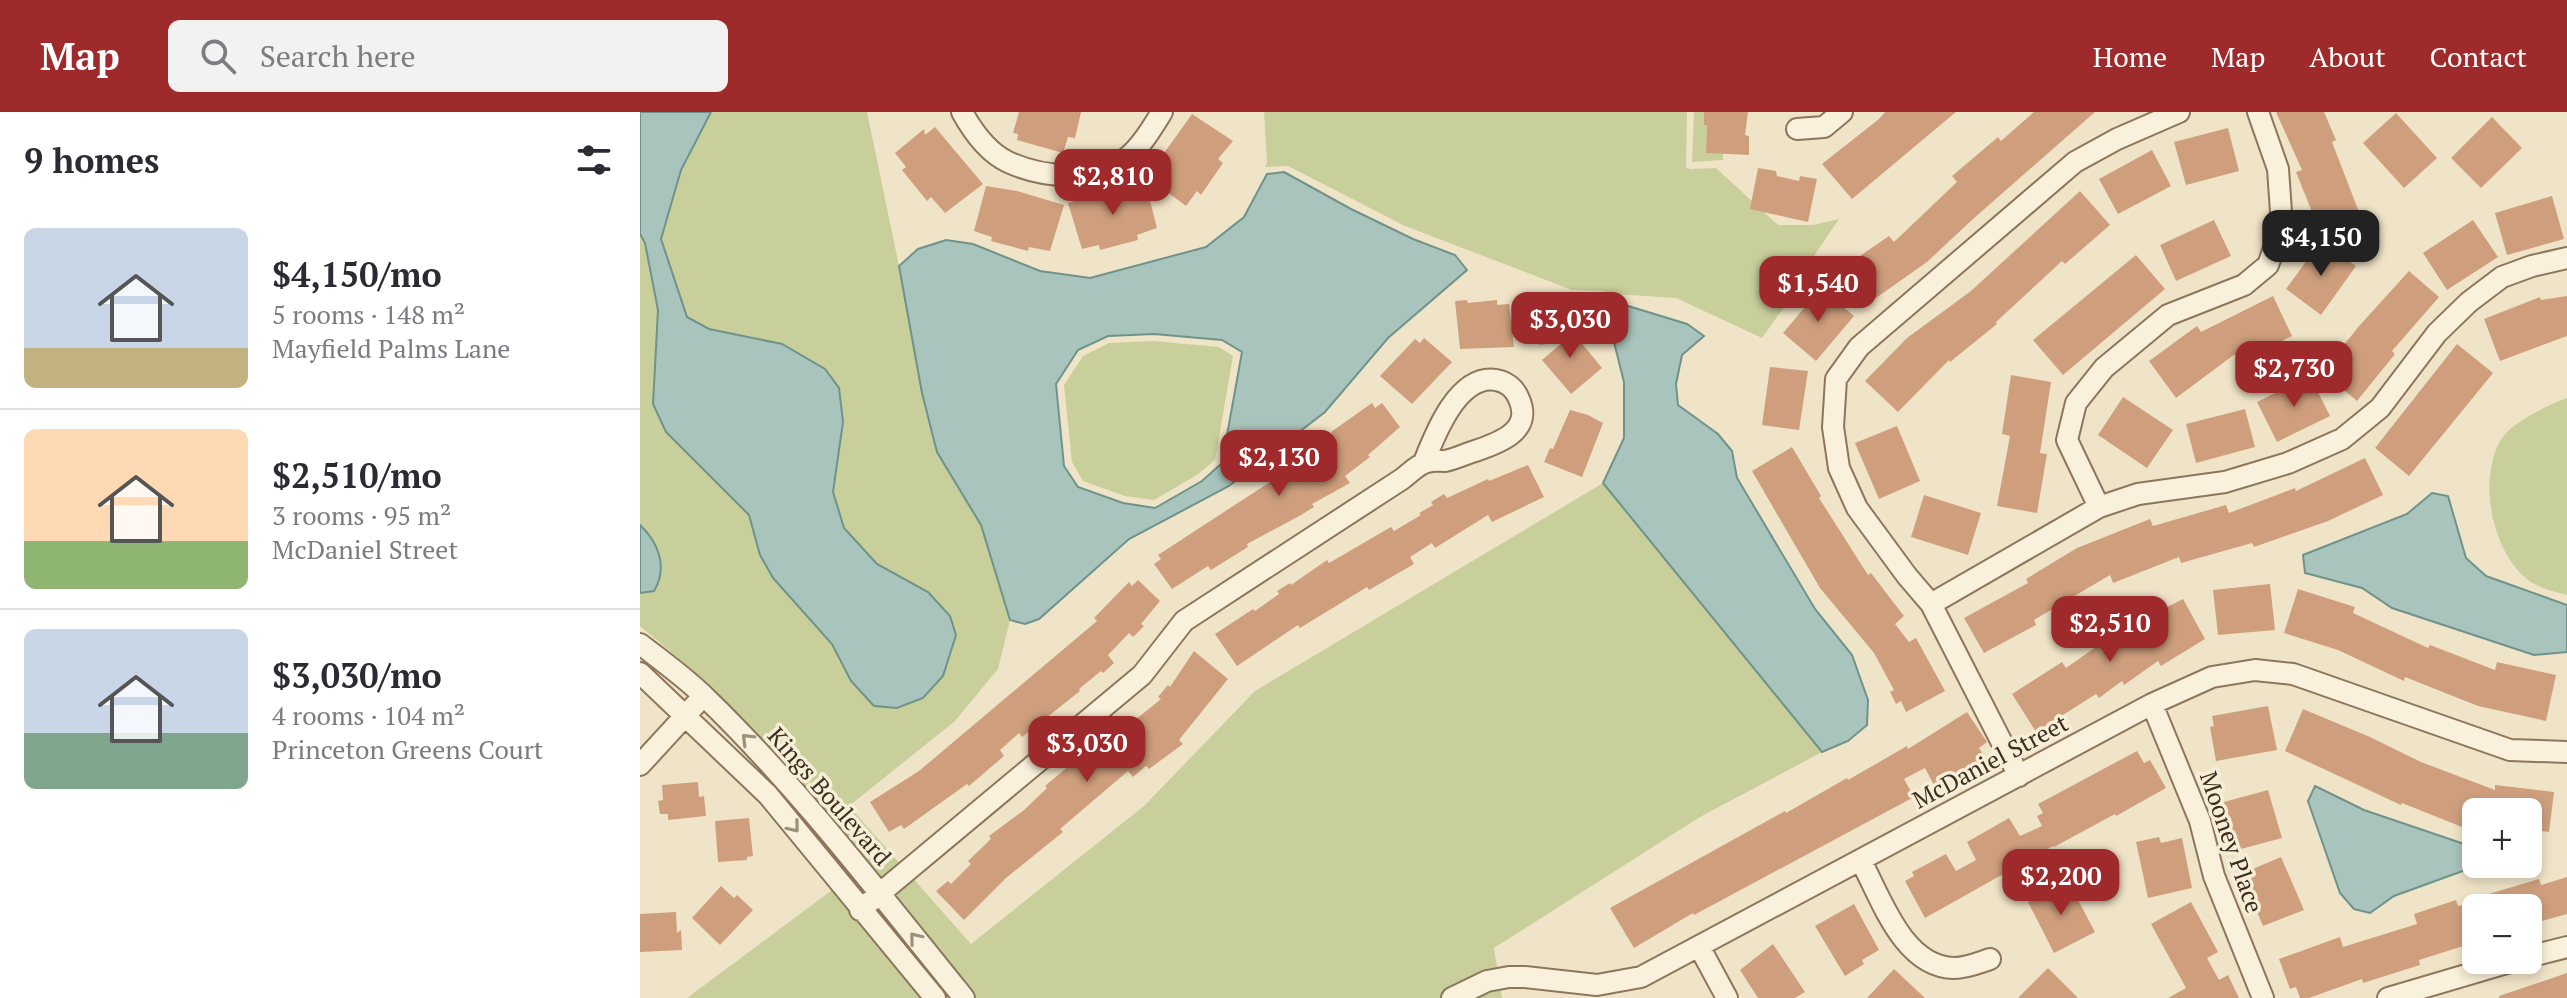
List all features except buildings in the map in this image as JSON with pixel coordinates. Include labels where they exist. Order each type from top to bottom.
[{"type":"street","points":[[962,112],[974,135],[1007,161],[1054,175],[1093,174],[1126,159],[1146,137],[1162,112]]},
{"type":"street","points":[[1797,129],[1824,127],[1842,112]]},
{"type":"street","points":[[2019,776],[1931,604],[1857,508],[1839,468],[1833,427],[1836,379],[1859,347],[2075,162],[2117,139],[2179,112]]},
{"type":"street","points":[[2099,507],[2067,440],[2076,403],[2104,368],[2168,315],[2244,285],[2268,265],[2282,226],[2278,169],[2258,112]]},
{"type":"street","points":[[1931,604],[2099,507],[2138,494],[2225,482],[2288,463],[2342,439],[2380,408],[2437,333],[2469,302],[2502,277],[2567,258]]},
{"type":"street","points":[[860,910],[1142,675],[1184,621],[1424,462],[1432,441],[1468,385],[1482,380],[1496,380],[1508,384],[1517,394],[1522,406],[1522,420],[1515,432],[1501,442],[1447,460],[1424,462]]},
{"type":"street","name":"Kings Boulevard","points":[[640,644],[703,695],[809,806],[964,998]]},
{"type":"street","name":"McDaniel Street","points":[[1452,998],[1487,981],[1509,977],[1597,985],[1626,982],[1657,971],[2152,704],[2212,677],[2255,670],[2293,674],[2510,750],[2567,752]]},
{"type":"street","name":"Kings Boulevard","points":[[640,673],[768,795],[935,998]]},
{"type":"street","points":[[640,765],[703,695]]},
{"type":"street","name":"Mooney Place","points":[[2152,704],[2200,821],[2214,876],[2263,998]]},
{"type":"street","points":[[1861,861],[1898,931],[1919,955],[1933,963],[1956,968],[1990,959]]},
{"type":"street","points":[[2542,953],[2567,947]]},
{"type":"street","points":[[1700,948],[1727,998]]},
{"type":"street","points":[[2388,998],[2469,974]]},
{"type":"green space","points":[[640,112],[867,112],[922,393],[937,452],[981,525],[1010,620],[998,669],[955,721],[849,806],[971,944],[1144,806],[1255,691],[1603,483],[1822,752],[1700,817],[1494,948],[1502,998],[687,998],[867,864],[821,804],[708,683],[640,626]]},
{"type":"green space","points":[[1264,112],[1687,112],[1686,167],[1716,168],[1778,225],[1813,225],[1839,219],[1762,338],[1676,298],[1572,290],[1405,226],[1288,166],[1265,167]]},
{"type":"green space","points":[[1694,112],[1704,112],[1706,152],[1723,154],[1723,160],[1692,162]]},
{"type":"green space","points":[[1153,341],[1219,347],[1233,356],[1215,460],[1197,475],[1154,500],[1125,496],[1083,481],[1072,462],[1064,385],[1083,356],[1109,343]]},
{"type":"green space","points":[[2567,398],[2567,595],[2532,583],[2511,562],[2496,530],[2490,474],[2505,434],[2530,415]]},
{"type":"water","points":[[640,112],[711,112],[681,170],[661,239],[687,317],[709,329],[782,344],[825,369],[839,388],[843,422],[833,492],[844,528],[877,564],[928,592],[950,616],[956,635],[943,676],[923,698],[897,708],[874,706],[851,681],[832,644],[773,578],[760,555],[749,515],[666,432],[653,404],[658,310],[645,243],[640,234]]},
{"type":"water","points":[[1284,172],[1351,209],[1455,255],[1467,270],[1388,338],[1325,412],[1229,486],[1129,539],[1039,619],[1025,624],[1010,620],[981,525],[937,452],[922,393],[899,266],[918,249],[946,240],[973,244],[1040,271],[1090,278],[1206,247],[1244,217],[1267,174]],"holes":[[[1154,334],[1222,340],[1242,352],[1222,463],[1202,481],[1155,508],[1123,503],[1078,487],[1064,466],[1056,384],[1078,350],[1108,336]]]},
{"type":"water","points":[[1602,298],[1687,324],[1704,336],[1682,355],[1676,384],[1678,405],[1718,434],[1732,451],[1737,478],[1815,609],[1852,655],[1868,700],[1867,725],[1848,741],[1822,752],[1603,483],[1624,438],[1624,382],[1614,342],[1587,311]]},
{"type":"water","points":[[2432,493],[2448,496],[2466,558],[2486,576],[2567,605],[2567,652],[2534,655],[2392,608],[2362,588],[2305,573],[2303,555],[2407,514]]},
{"type":"water","points":[[640,525],[652,540],[661,565],[654,591],[640,593]]},
{"type":"water","points":[[2315,786],[2364,810],[2462,843],[2462,871],[2394,896],[2370,913],[2354,909],[2340,893],[2308,801]]}]
